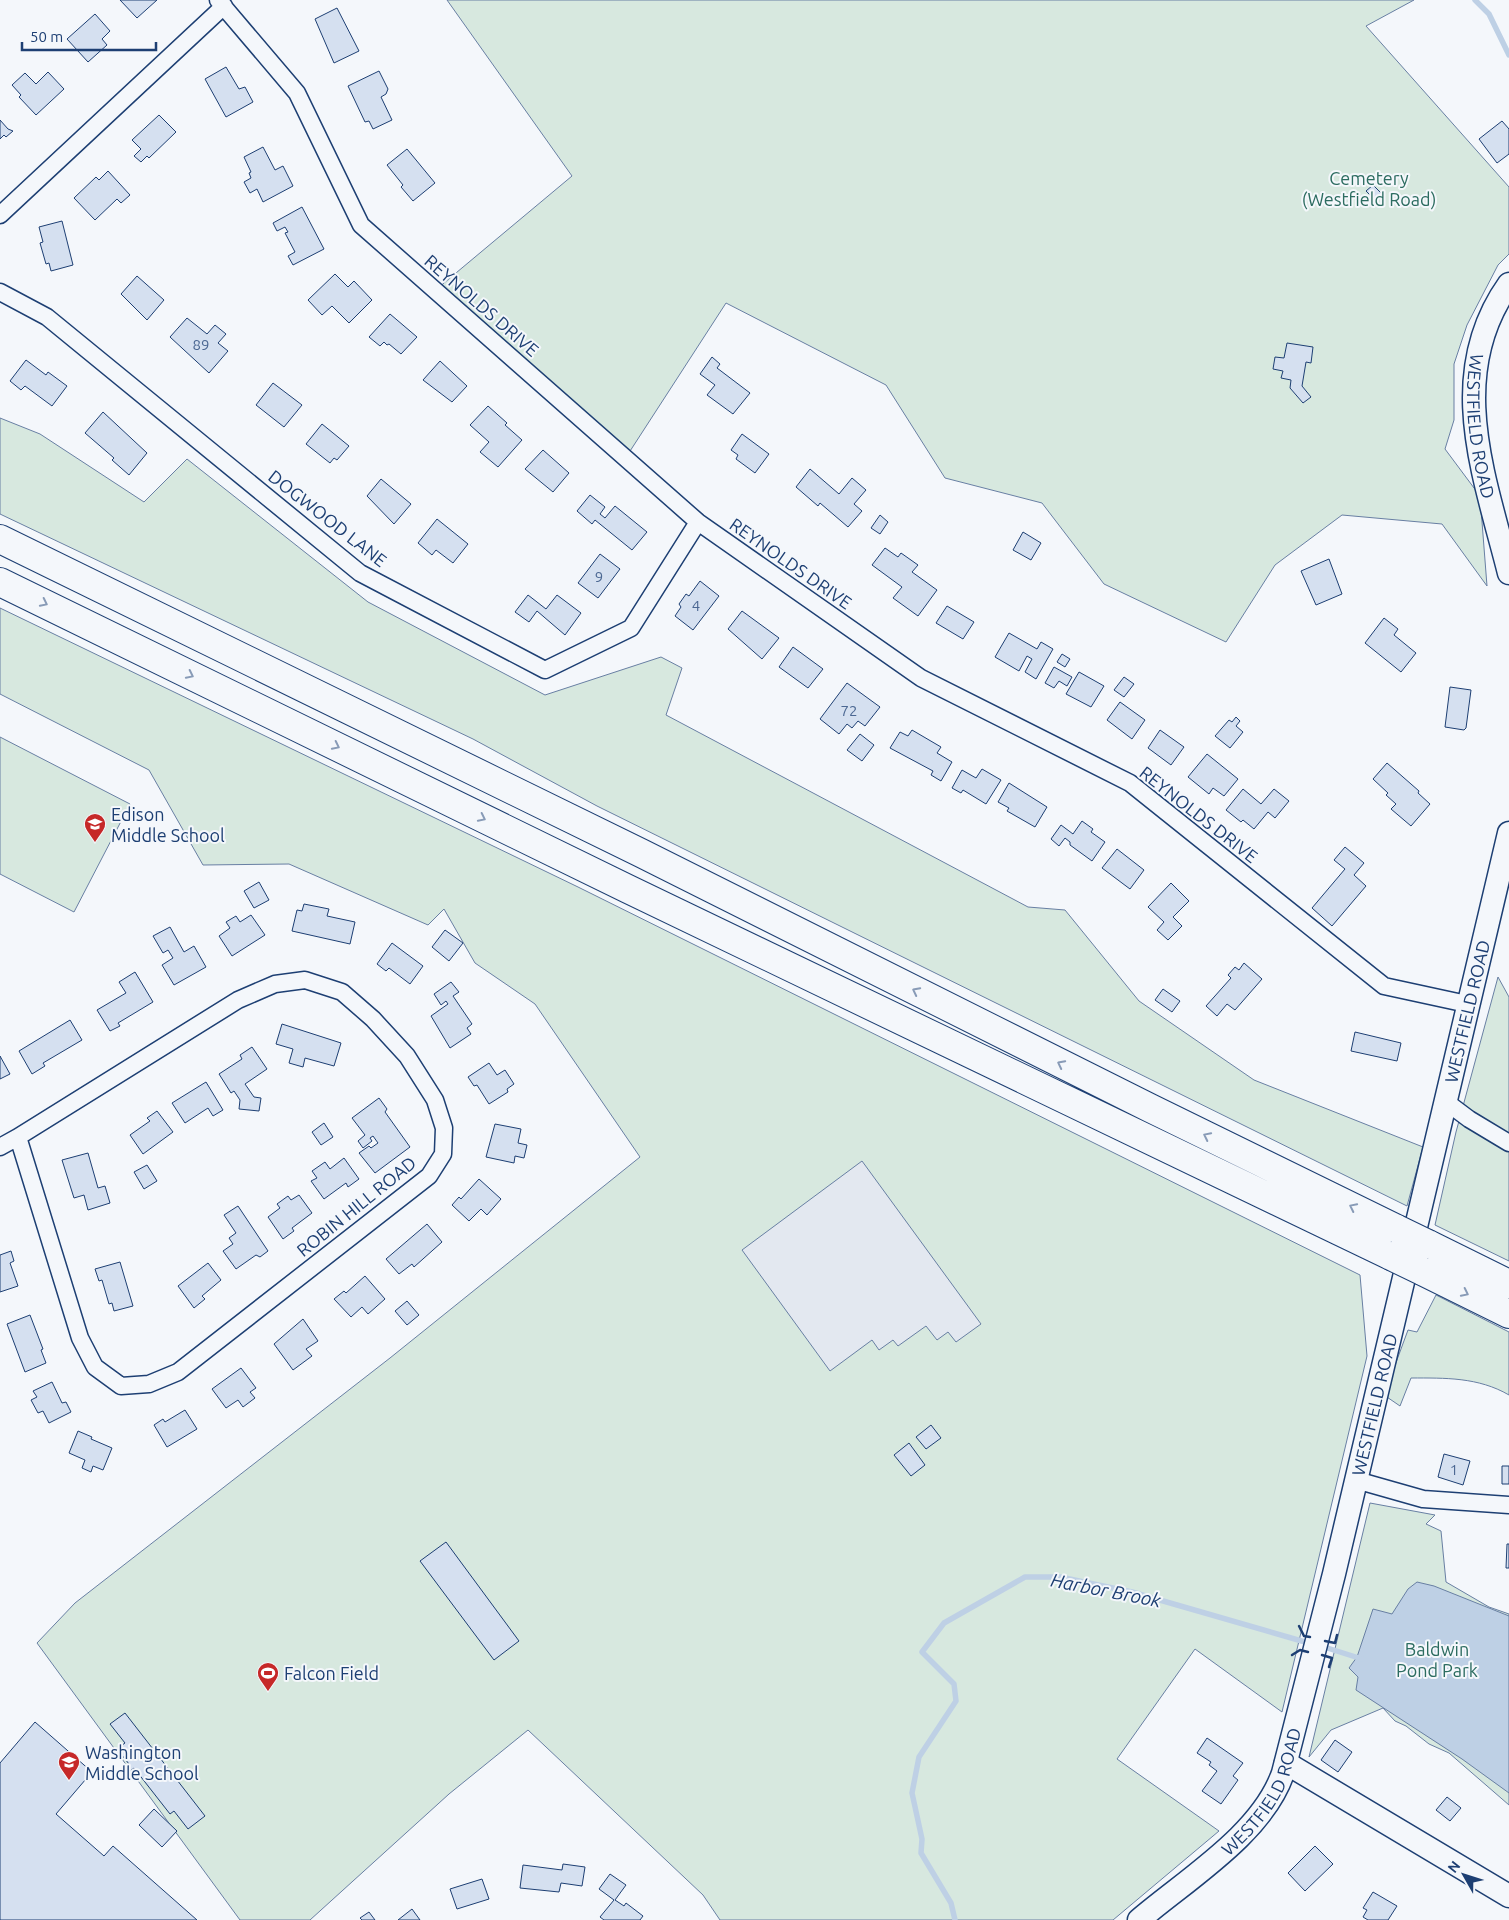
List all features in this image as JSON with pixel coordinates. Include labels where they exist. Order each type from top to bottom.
[{"type":"highway","points":[[0,539],[642,853],[1142,1104],[1509,1284]]},
{"type":"highway","points":[[0,582],[637,894],[1509,1314]]},
{"type":"street","points":[[0,214],[221,3]]},
{"type":"street","name":"REYNOLDS DRIVE","points":[[221,3],[297,93],[361,224],[698,522],[920,678],[1130,783],[1384,986],[1467,1004]]},
{"type":"street","name":"WESTFIELD ROAD","points":[[1509,284],[1492,314],[1483,338],[1476,371],[1473,401],[1476,440],[1481,466],[1509,573]]},
{"type":"street","name":"DOGWOOD LANE","points":[[0,292],[47,317],[360,573],[545,670],[631,628],[698,522]]},
{"type":"street","name":"WESTFIELD ROAD","points":[[1139,1920],[1206,1865],[1251,1824],[1277,1789],[1286,1763],[1356,1480],[1467,1004],[1509,833]]},
{"type":"street","name":"ROBIN HILL ROAD","points":[[0,1147],[238,1000],[275,984],[305,980],[342,992],[378,1025],[407,1056],[436,1100],[444,1128],[443,1154],[429,1176],[178,1372],[149,1384],[121,1386],[95,1368],[80,1338],[18,1137]]},
{"type":"street","points":[[1445,1100],[1469,1119],[1509,1143]]},
{"type":"street","points":[[1356,1480],[1423,1500],[1509,1505]]},
{"type":"street","points":[[1286,1763],[1509,1896]]},
{"type":"green space","name":"Cemetery (Westfield Road)","points":[[447,0],[1414,0],[1366,26],[1509,187],[1509,254],[1498,265],[1467,325],[1454,364],[1454,420],[1445,449],[1480,496],[1487,586],[1442,524],[1342,515],[1275,565],[1226,642],[1104,584],[1042,503],[945,478],[886,385],[726,303],[621,465],[460,323],[432,293],[572,176]]},
{"type":"green space","points":[[0,418],[40,434],[144,502],[187,459],[368,602],[545,695],[661,657],[682,668],[666,715],[1028,907],[1065,910],[1139,1001],[1254,1080],[1423,1147],[1407,1206],[597,806],[473,739],[0,514]]},
{"type":"green space","name":"Falcon Field","points":[[0,608],[578,887],[1360,1275],[1367,1356],[1282,1712],[1195,1649],[1117,1759],[1219,1831],[1113,1920],[720,1920],[703,1895],[528,1730],[449,1794],[310,1920],[240,1920],[37,1643],[75,1603],[390,1358],[640,1157],[535,1004],[475,963],[444,909],[428,925],[289,864],[203,865],[149,770],[0,694]]},
{"type":"green space","points":[[0,737],[130,804],[74,912],[0,874]]},
{"type":"green space","points":[[1498,977],[1509,997],[1509,1261],[1435,1225],[1456,1132]]},
{"type":"green space","points":[[1436,1295],[1509,1332],[1509,1395],[1497,1389],[1473,1382],[1411,1378],[1400,1406],[1384,1395],[1408,1330],[1417,1332]]},
{"type":"green space","name":"Baldwin Pond Park","points":[[1370,1503],[1435,1515],[1426,1524],[1441,1531],[1446,1582],[1489,1607],[1509,1614],[1509,1805],[1449,1753],[1429,1744],[1406,1726],[1395,1721],[1383,1708],[1331,1730],[1309,1757]]},
{"type":"shaded area","points":[[862,1161],[981,1324],[956,1342],[948,1332],[937,1340],[926,1326],[898,1346],[893,1340],[879,1350],[872,1340],[830,1371],[742,1250]]},
{"type":"water","name":"Baldwin Pond Park","points":[[1417,1582],[1434,1586],[1509,1616],[1509,1793],[1462,1759],[1356,1690],[1358,1677],[1349,1668],[1357,1657],[1373,1609],[1392,1614],[1408,1589]]},
{"type":"building","points":[[120,0],[157,0],[137,18]]},
{"type":"building","points":[[337,8],[359,51],[334,63],[315,19]]},
{"type":"building","points":[[95,14],[110,31],[102,39],[107,45],[88,62],[67,39]]},
{"type":"building","points":[[226,67],[239,89],[245,87],[253,102],[226,117],[205,79]]},
{"type":"building","points":[[379,71],[388,89],[386,94],[381,97],[392,120],[373,129],[369,121],[365,122],[348,86]]},
{"type":"building","points":[[48,72],[64,89],[36,115],[19,97],[21,95],[12,85],[25,73],[36,84]]},
{"type":"building","points":[[159,115],[176,132],[149,158],[147,156],[141,162],[134,156],[141,149],[132,140]]},
{"type":"building","points":[[0,120],[8,129],[13,131],[0,139]]},
{"type":"building","points":[[1502,121],[1509,129],[1509,154],[1497,163],[1479,139]]},
{"type":"building","points":[[263,147],[275,170],[283,166],[293,186],[263,202],[257,189],[250,193],[244,182],[251,178],[249,173],[251,172],[244,157]]},
{"type":"building","points":[[407,149],[435,183],[413,201],[401,187],[403,185],[387,165]]},
{"type":"building","points":[[108,171],[130,195],[121,203],[117,199],[95,220],[74,198],[96,177],[99,180]]},
{"type":"building","points":[[1373,185],[1382,194],[1375,200],[1366,191]]},
{"type":"building","points":[[302,207],[324,249],[293,265],[288,256],[295,252],[285,233],[288,232],[285,227],[277,231],[273,223]]},
{"type":"building","points":[[62,221],[73,265],[51,271],[49,263],[46,264],[40,243],[43,242],[39,227]]},
{"type":"building","points":[[335,274],[348,287],[354,281],[372,300],[349,323],[332,306],[322,315],[308,300]]},
{"type":"building","points":[[137,276],[164,300],[147,320],[121,294]]},
{"type":"building","points":[[390,314],[417,337],[401,354],[389,344],[387,345],[384,342],[380,346],[369,337]]},
{"type":"building","points":[[187,318],[207,334],[215,325],[226,334],[218,343],[228,351],[209,373],[170,337]]},
{"type":"building","points":[[1287,343],[1313,347],[1311,363],[1306,362],[1302,386],[1311,397],[1303,403],[1290,388],[1291,380],[1281,378],[1283,371],[1273,369],[1275,357],[1284,358]]},
{"type":"building","points":[[712,357],[720,364],[717,368],[750,393],[733,414],[707,395],[715,385],[700,374]]},
{"type":"building","points":[[26,360],[46,375],[48,372],[67,386],[52,406],[25,386],[21,390],[10,381]]},
{"type":"building","points":[[440,361],[467,386],[452,402],[423,380]]},
{"type":"building","points":[[273,383],[302,405],[284,427],[256,405]]},
{"type":"building","points":[[488,406],[522,440],[498,467],[480,452],[489,442],[470,425]]},
{"type":"building","points":[[103,412],[147,453],[129,475],[112,460],[114,458],[85,433]]},
{"type":"building","points":[[322,424],[349,446],[337,460],[334,458],[330,463],[306,444]]},
{"type":"building","points":[[742,434],[769,454],[755,473],[736,459],[738,455],[731,450]]},
{"type":"building","points":[[543,450],[569,473],[553,492],[525,469]]},
{"type":"building","points":[[810,469],[839,494],[852,478],[866,490],[854,504],[862,511],[848,527],[820,503],[818,506],[796,487]]},
{"type":"building","points":[[381,479],[411,504],[394,524],[367,496]]},
{"type":"building","points":[[590,495],[605,507],[600,514],[605,518],[615,506],[647,532],[632,550],[595,520],[592,524],[577,511]]},
{"type":"building","points":[[880,515],[888,522],[880,534],[871,528]]},
{"type":"building","points":[[437,519],[468,544],[453,563],[436,550],[432,555],[418,543]]},
{"type":"building","points":[[1023,532],[1041,543],[1031,560],[1013,550]]},
{"type":"building","points":[[885,548],[898,557],[901,553],[918,565],[912,572],[937,590],[918,616],[893,598],[902,587],[872,565]]},
{"type":"building","points":[[600,554],[620,569],[598,598],[578,583]]},
{"type":"building","points":[[1329,559],[1342,594],[1316,605],[1301,571]]},
{"type":"building","points":[[700,581],[719,596],[693,630],[675,616],[681,607],[679,604],[686,594],[689,596]]},
{"type":"building","points":[[528,595],[546,609],[557,595],[581,613],[565,635],[537,611],[529,622],[515,612]]},
{"type":"building","points":[[947,606],[974,622],[963,639],[936,623]]},
{"type":"building","points":[[742,611],[779,638],[762,659],[728,629]]},
{"type":"building","points":[[1384,618],[1398,629],[1394,635],[1416,653],[1401,672],[1365,643]]},
{"type":"building","points":[[1009,633],[1037,649],[1041,642],[1053,649],[1036,679],[1025,672],[1032,659],[1027,656],[1019,671],[995,657]]},
{"type":"building","points":[[793,647],[823,669],[808,688],[779,667]]},
{"type":"building","points":[[1062,654],[1070,659],[1065,667],[1057,662]]},
{"type":"building","points":[[1054,667],[1072,677],[1067,686],[1059,681],[1054,688],[1045,683]]},
{"type":"building","points":[[1079,672],[1104,686],[1091,707],[1066,694]]},
{"type":"building","points":[[1124,677],[1134,684],[1124,697],[1114,690]]},
{"type":"building","points":[[847,683],[880,707],[865,726],[858,721],[852,728],[847,724],[839,734],[820,719]]},
{"type":"building","points":[[1450,687],[1471,690],[1466,728],[1464,730],[1445,727]]},
{"type":"building","points":[[1120,702],[1145,720],[1132,739],[1107,720]]},
{"type":"building","points":[[1236,717],[1240,721],[1236,726],[1243,732],[1230,748],[1215,736],[1229,720],[1232,722]]},
{"type":"building","points":[[912,730],[941,747],[937,753],[952,762],[941,781],[931,775],[933,771],[890,748],[900,732],[908,736]]},
{"type":"building","points":[[1160,730],[1184,747],[1171,765],[1148,748]]},
{"type":"building","points":[[860,734],[874,745],[862,761],[847,750]]},
{"type":"building","points":[[1207,754],[1238,779],[1224,796],[1213,788],[1209,794],[1188,777]]},
{"type":"building","points":[[1387,763],[1419,791],[1418,793],[1430,804],[1411,826],[1391,809],[1396,804],[1386,795],[1388,793],[1373,779]]},
{"type":"building","points":[[982,769],[1001,780],[986,804],[963,790],[961,793],[952,788],[962,770],[976,778]]},
{"type":"building","points":[[1009,783],[1047,807],[1035,827],[1007,811],[1009,808],[998,802]]},
{"type":"building","points":[[1243,789],[1261,804],[1274,789],[1289,801],[1275,818],[1268,812],[1254,829],[1243,820],[1241,822],[1226,810]]},
{"type":"building","points":[[1082,821],[1093,829],[1091,832],[1105,842],[1092,861],[1070,845],[1070,842],[1065,838],[1059,846],[1051,839],[1061,825],[1073,834]]},
{"type":"building","points":[[1345,847],[1364,863],[1354,875],[1366,886],[1332,926],[1312,908],[1345,869],[1334,860]]},
{"type":"building","points":[[1117,849],[1144,870],[1130,889],[1102,868]]},
{"type":"building","points":[[259,882],[269,900],[254,908],[244,891]]},
{"type":"building","points":[[1171,883],[1189,901],[1173,917],[1182,926],[1168,940],[1157,930],[1164,922],[1148,907]]},
{"type":"building","points":[[304,904],[329,909],[327,916],[355,922],[350,944],[292,931],[297,910],[302,911]]},
{"type":"building","points":[[251,915],[265,935],[232,956],[219,936],[230,928],[226,922],[236,916],[240,922]]},
{"type":"building","points":[[170,927],[184,952],[194,946],[206,967],[174,985],[162,965],[173,958],[168,950],[163,953],[153,936]]},
{"type":"building","points":[[445,930],[463,943],[449,961],[432,947]]},
{"type":"building","points":[[392,943],[423,966],[410,984],[389,968],[386,971],[377,964]]},
{"type":"building","points":[[1244,963],[1262,979],[1235,1010],[1227,1004],[1217,1016],[1206,1006],[1231,978],[1228,975],[1235,967],[1239,970]]},
{"type":"building","points":[[135,972],[153,1002],[118,1023],[120,1026],[110,1031],[97,1010],[126,993],[119,982]]},
{"type":"building","points":[[451,982],[459,992],[453,996],[472,1024],[467,1028],[471,1034],[450,1048],[431,1016],[448,1004],[446,1001],[441,1005],[434,994]]},
{"type":"building","points":[[1163,989],[1180,1001],[1172,1012],[1155,1000]]},
{"type":"building","points":[[70,1020],[82,1040],[43,1063],[45,1066],[32,1074],[19,1051]]},
{"type":"building","points":[[282,1024],[341,1043],[334,1066],[305,1058],[303,1067],[289,1063],[293,1049],[276,1044]]},
{"type":"building","points":[[1355,1032],[1401,1043],[1397,1061],[1351,1051]]},
{"type":"building","points":[[252,1047],[267,1069],[245,1084],[254,1097],[261,1098],[259,1111],[239,1109],[240,1100],[234,1091],[231,1093],[219,1074],[242,1059],[240,1055]]},
{"type":"building","points":[[0,1056],[10,1074],[0,1079]]},
{"type":"building","points":[[489,1063],[497,1075],[505,1070],[514,1084],[507,1089],[508,1092],[489,1104],[477,1085],[474,1086],[468,1077]]},
{"type":"building","points":[[206,1082],[223,1110],[213,1116],[208,1108],[185,1123],[172,1103]]},
{"type":"building","points":[[379,1098],[387,1109],[385,1112],[410,1147],[375,1173],[359,1153],[369,1146],[371,1148],[378,1143],[373,1136],[370,1138],[372,1141],[363,1148],[358,1141],[365,1135],[352,1118]]},
{"type":"building","points":[[157,1111],[173,1132],[143,1154],[130,1135],[150,1121],[147,1118]]},
{"type":"building","points":[[324,1123],[333,1137],[321,1145],[312,1132]]},
{"type":"building","points":[[495,1124],[521,1129],[518,1143],[527,1145],[524,1158],[515,1156],[514,1163],[486,1157]]},
{"type":"building","points":[[88,1153],[98,1188],[105,1186],[110,1203],[88,1210],[84,1195],[74,1198],[62,1160]]},
{"type":"building","points":[[344,1158],[359,1179],[348,1187],[346,1183],[324,1199],[311,1181],[317,1178],[312,1171],[325,1162],[330,1169]]},
{"type":"building","points":[[147,1165],[157,1181],[144,1189],[134,1172]]},
{"type":"building","points":[[479,1179],[501,1199],[487,1215],[481,1209],[469,1221],[452,1205],[459,1197],[461,1199]]},
{"type":"building","points":[[299,1195],[312,1213],[292,1228],[294,1231],[283,1239],[268,1217],[280,1208],[277,1204],[288,1196],[291,1200]]},
{"type":"building","points":[[238,1206],[268,1251],[260,1257],[256,1255],[236,1269],[223,1251],[233,1244],[229,1238],[236,1233],[224,1215]]},
{"type":"building","points":[[427,1224],[442,1242],[414,1267],[412,1264],[399,1274],[386,1259]]},
{"type":"building","points":[[11,1251],[14,1261],[10,1263],[18,1286],[0,1292],[0,1255]]},
{"type":"building","points":[[120,1262],[133,1306],[114,1311],[112,1303],[109,1304],[102,1280],[99,1281],[95,1269]]},
{"type":"building","points":[[208,1263],[221,1280],[202,1296],[205,1299],[194,1308],[178,1286]]},
{"type":"building","points":[[365,1276],[385,1299],[368,1314],[362,1307],[351,1317],[334,1299],[344,1291],[346,1293]]},
{"type":"building","points":[[407,1301],[419,1315],[407,1325],[395,1311]]},
{"type":"building","points":[[30,1315],[43,1349],[41,1350],[46,1363],[25,1372],[7,1324]]},
{"type":"building","points":[[303,1319],[318,1341],[306,1349],[312,1356],[293,1370],[274,1344]]},
{"type":"building","points":[[241,1368],[256,1388],[250,1392],[255,1398],[243,1407],[238,1400],[226,1408],[212,1389]]},
{"type":"building","points":[[52,1382],[62,1403],[66,1402],[71,1412],[49,1423],[43,1411],[38,1413],[31,1400],[37,1397],[33,1391]]},
{"type":"building","points":[[185,1410],[197,1429],[167,1447],[154,1425],[163,1419],[165,1422]]},
{"type":"building","points":[[931,1425],[941,1438],[926,1449],[916,1437]]},
{"type":"building","points":[[78,1431],[112,1448],[103,1470],[93,1466],[91,1472],[82,1468],[85,1460],[69,1453]]},
{"type":"building","points":[[909,1443],[925,1465],[911,1476],[894,1455]]},
{"type":"building","points":[[1444,1454],[1470,1461],[1463,1485],[1438,1477]]},
{"type":"building","points":[[1502,1466],[1509,1466],[1509,1484],[1502,1484]]},
{"type":"building","points":[[446,1542],[519,1641],[494,1660],[420,1561]]},
{"type":"building","points":[[1507,1544],[1509,1544],[1509,1568],[1506,1568]]},
{"type":"building","points":[[125,1713],[205,1816],[188,1829],[174,1811],[170,1814],[134,1768],[129,1772],[125,1768],[129,1764],[117,1749],[125,1743],[110,1724]]},
{"type":"building","points":[[35,1722],[92,1772],[56,1814],[104,1856],[113,1846],[197,1920],[0,1920],[0,1763]]},
{"type":"building","points":[[1207,1738],[1243,1763],[1233,1776],[1238,1780],[1221,1804],[1202,1791],[1217,1771],[1209,1765],[1211,1762],[1197,1753]]},
{"type":"building","points":[[1335,1740],[1352,1752],[1338,1772],[1321,1760]]},
{"type":"building","points":[[1447,1797],[1461,1808],[1450,1821],[1436,1810]]},
{"type":"building","points":[[154,1809],[177,1831],[162,1847],[139,1825]]},
{"type":"building","points":[[1315,1846],[1333,1864],[1305,1891],[1288,1873]]},
{"type":"building","points":[[563,1864],[585,1867],[582,1886],[561,1883],[559,1892],[520,1888],[523,1865],[562,1870]]},
{"type":"building","points":[[610,1874],[626,1885],[615,1900],[624,1906],[626,1903],[643,1916],[640,1920],[604,1920],[600,1917],[614,1900],[599,1889]]},
{"type":"building","points":[[482,1879],[489,1899],[457,1909],[450,1889]]},
{"type":"building","points":[[1373,1892],[1397,1906],[1388,1920],[1368,1920],[1363,1917],[1367,1910],[1363,1908]]},
{"type":"building","points":[[412,1909],[420,1920],[398,1920]]},
{"type":"building","points":[[369,1912],[375,1920],[362,1920],[360,1918]]},
{"type":"waterway","points":[[1475,0],[1489,14],[1509,55]]},
{"type":"waterway","name":"Harbor Brook","points":[[955,1920],[951,1903],[921,1853],[922,1839],[912,1793],[919,1757],[956,1701],[954,1684],[922,1652],[944,1623],[1025,1577],[1060,1577],[1132,1592],[1312,1644]]},
{"type":"waterway","name":"Harbor Brook","points":[[1321,1646],[1362,1659]]},
{"type":"wall","points":[[1299,1626],[1304,1636],[1310,1637]]},
{"type":"wall","points":[[1325,1641],[1335,1643],[1337,1635]]},
{"type":"wall","points":[[1292,1655],[1300,1650],[1308,1652]]},
{"type":"wall","points":[[1322,1655],[1332,1658],[1329,1667]]},
{"type":"place","name":"Edison Middle School","points":[[95,843]]},
{"type":"place","name":"Falcon Field","points":[[268,1692]]},
{"type":"place","name":"Washington Middle School","points":[[69,1781]]}]
